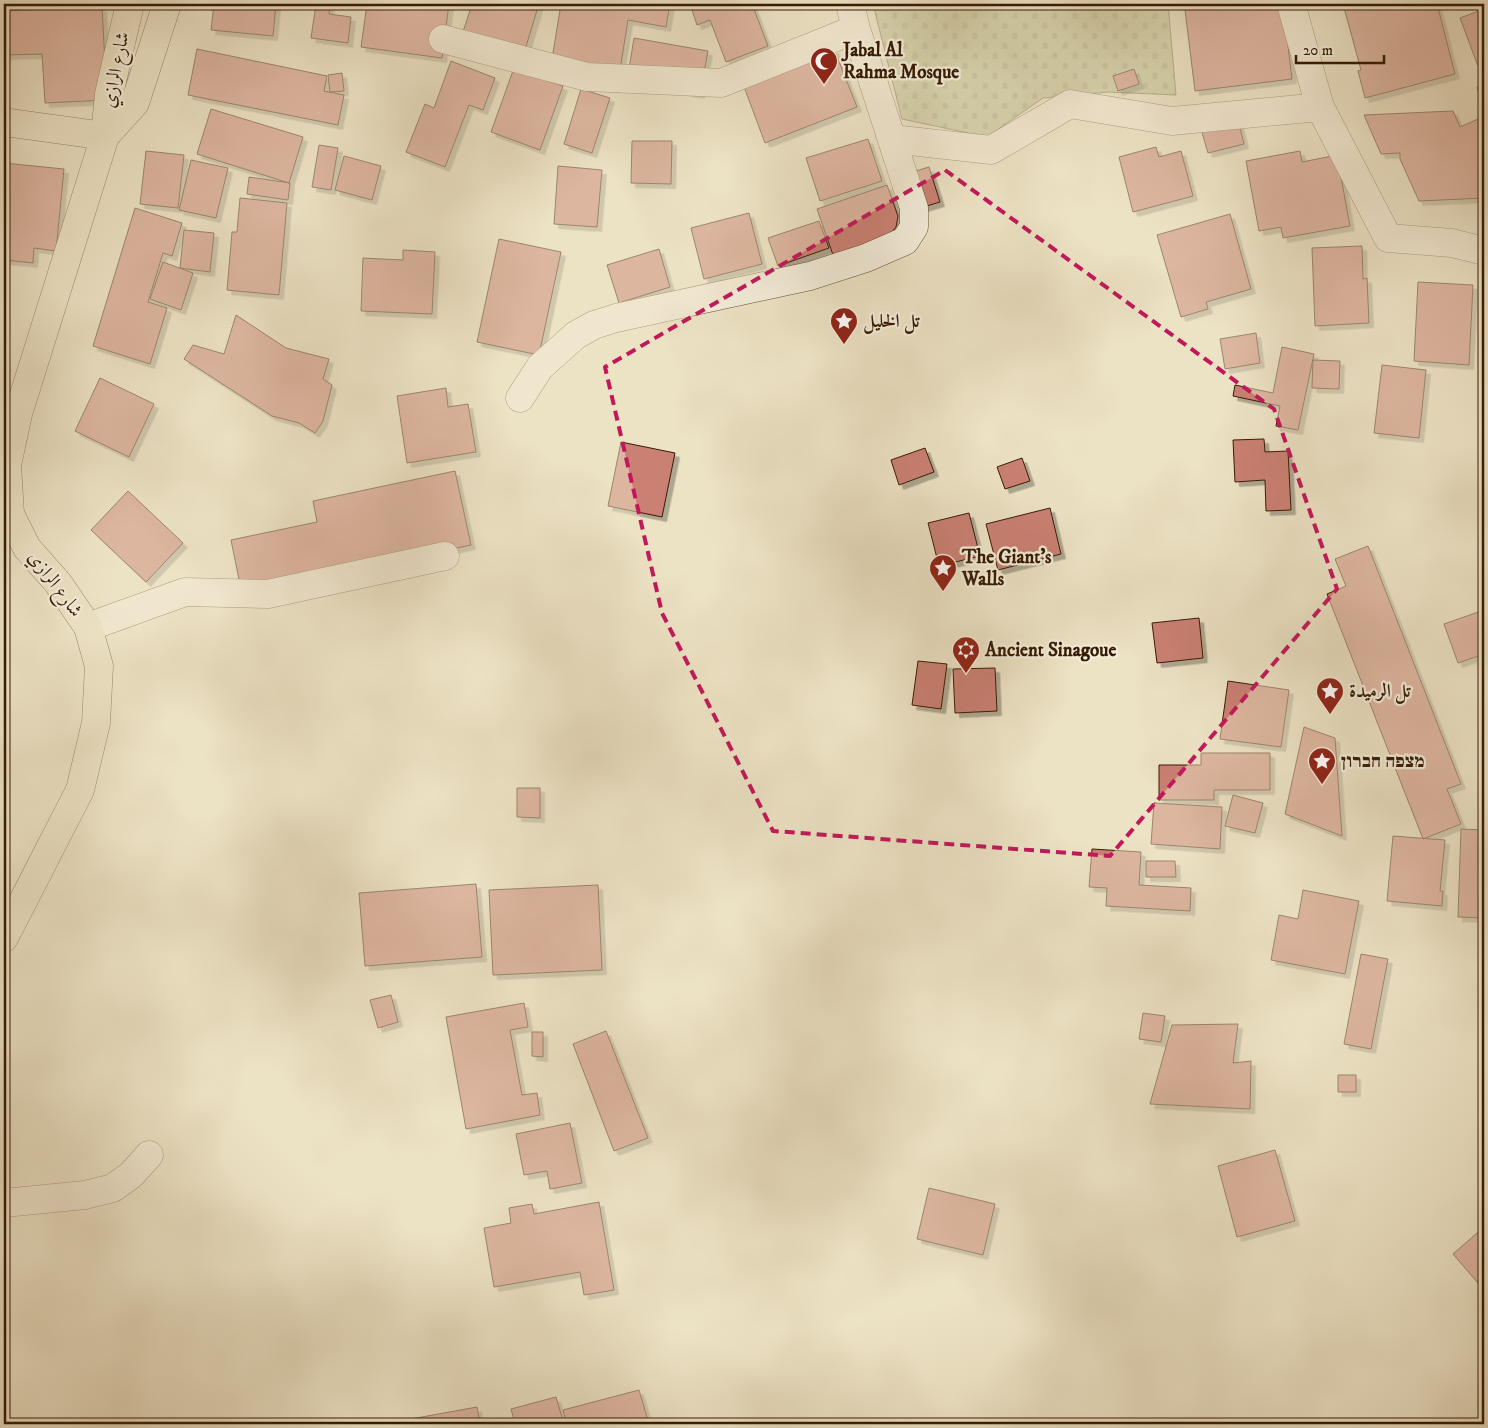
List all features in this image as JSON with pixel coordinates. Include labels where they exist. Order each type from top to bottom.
[{"type":"main road","name":"شارع الرازي","points":[[4,938],[80,790],[96,723],[98,666],[88,627],[58,583],[28,548],[10,514],[7,465],[18,414],[105,136],[109,94],[130,4]]},
{"type":"main road","name":"شارع الرازي","points":[[105,136],[135,103],[167,4]]},
{"type":"main road","points":[[4,122],[105,136]]},
{"type":"street","points":[[1291,4],[1320,106],[1388,238],[1452,243],[1484,250]]},
{"type":"street","points":[[443,39],[588,77],[721,83],[853,17],[914,208],[914,227],[905,241],[866,258],[810,276],[616,318],[594,325],[576,335],[540,367],[520,398]]},
{"type":"street","points":[[892,139],[991,150],[1070,104],[1172,121],[1320,106]]},
{"type":"street","points":[[88,627],[185,592],[268,594],[445,556]]},
{"type":"street","points":[[4,1203],[86,1195],[113,1188],[131,1175],[148,1155]]},
{"type":"highlighted area","points":[[945,170],[1274,409],[1337,589],[1110,856],[773,831],[662,613],[605,367]]},
{"type":"green space","points":[[873,4],[1168,4],[1176,95],[1108,92],[1043,98],[987,137],[902,119]]},
{"type":"building","points":[[214,4],[276,4],[273,36],[211,30]]},
{"type":"building","points":[[316,4],[330,4],[329,14],[351,17],[348,43],[311,38]]},
{"type":"building","points":[[367,4],[449,4],[442,58],[361,47]]},
{"type":"building","points":[[472,4],[539,4],[520,66],[461,38]]},
{"type":"building","points":[[561,4],[670,4],[666,27],[628,20],[619,76],[551,65]]},
{"type":"building","points":[[690,4],[752,4],[768,46],[726,62],[710,20],[697,25]]},
{"type":"building","points":[[1233,4],[1283,4],[1292,79],[1195,91],[1185,10]]},
{"type":"building","points":[[1343,4],[1437,4],[1455,74],[1365,98],[1358,71],[1361,70]]},
{"type":"building","points":[[102,7],[107,100],[45,103],[42,54],[4,55],[4,11]]},
{"type":"building","points":[[1484,9],[1484,64],[1478,66],[1460,18]]},
{"type":"building","points":[[634,38],[708,51],[700,94],[627,81]]},
{"type":"building","points":[[197,49],[327,76],[324,91],[344,95],[338,125],[188,95]]},
{"type":"building","points":[[834,49],[857,107],[765,143],[743,84]]},
{"type":"building","points":[[451,61],[495,78],[483,110],[469,105],[445,167],[406,152],[425,104],[434,108]]},
{"type":"building","points":[[514,68],[563,86],[540,150],[491,132]]},
{"type":"building","points":[[1134,69],[1139,84],[1118,91],[1113,76]]},
{"type":"building","points":[[342,73],[344,91],[330,92],[328,75]]},
{"type":"building","points":[[1484,85],[1484,113],[1477,87]]},
{"type":"building","points":[[581,89],[610,98],[592,153],[564,144]]},
{"type":"building","points":[[211,109],[303,137],[289,183],[197,154]]},
{"type":"building","points":[[1453,111],[1460,127],[1478,119],[1484,119],[1484,198],[1419,201],[1400,159],[1400,153],[1381,154],[1364,115]]},
{"type":"building","points":[[1238,120],[1244,144],[1208,153],[1201,129]]},
{"type":"building","points":[[868,139],[882,181],[820,201],[806,158]]},
{"type":"building","points":[[632,141],[672,141],[671,184],[631,183]]},
{"type":"building","points":[[319,145],[338,148],[331,190],[312,187]]},
{"type":"building","points":[[1156,147],[1159,157],[1181,151],[1193,196],[1133,212],[1119,157]]},
{"type":"building","points":[[146,151],[184,155],[178,208],[140,204]]},
{"type":"building","points":[[1300,151],[1302,162],[1337,155],[1350,226],[1283,238],[1281,227],[1259,231],[1246,161]]},
{"type":"building","points":[[344,156],[381,166],[372,200],[335,190]]},
{"type":"building","points":[[191,160],[228,168],[216,218],[179,210]]},
{"type":"building","points":[[4,163],[64,169],[56,251],[34,248],[33,263],[5,260],[5,269]]},
{"type":"building","points":[[558,166],[602,170],[597,227],[554,224]]},
{"type":"building","points":[[929,167],[940,202],[920,208],[909,173]]},
{"type":"building","points":[[249,177],[290,183],[288,200],[247,194]]},
{"type":"building","points":[[887,185],[898,216],[896,227],[887,238],[833,255],[817,209]]},
{"type":"building","points":[[240,198],[287,203],[279,295],[227,290],[232,232],[237,232]]},
{"type":"building","points":[[135,208],[182,223],[172,256],[163,253],[148,302],[167,308],[150,364],[93,346]]},
{"type":"building","points":[[749,213],[762,264],[704,279],[691,228]]},
{"type":"building","points":[[1230,214],[1251,289],[1206,302],[1208,309],[1181,317],[1157,235]]},
{"type":"building","points":[[819,221],[829,248],[778,266],[768,238]]},
{"type":"building","points":[[184,230],[214,233],[210,272],[180,268]]},
{"type":"building","points":[[499,239],[561,252],[539,355],[477,342]]},
{"type":"building","points":[[1362,246],[1363,279],[1367,278],[1369,323],[1315,326],[1312,248]]},
{"type":"building","points":[[659,249],[670,287],[619,303],[607,265]]},
{"type":"building","points":[[403,250],[435,252],[432,314],[361,311],[363,258],[403,260]]},
{"type":"building","points":[[163,262],[193,273],[181,310],[150,299]]},
{"type":"building","points":[[1418,282],[1473,285],[1469,365],[1414,361]]},
{"type":"building","points":[[236,315],[286,348],[329,359],[323,379],[332,385],[323,421],[315,433],[299,423],[272,416],[184,359],[193,345],[224,354]]},
{"type":"building","points":[[1256,333],[1260,363],[1225,369],[1220,339]]},
{"type":"building","points":[[1282,347],[1314,354],[1298,430],[1276,426],[1280,406],[1233,396],[1235,385],[1273,393]]},
{"type":"building","points":[[1313,360],[1340,361],[1339,389],[1312,388]]},
{"type":"building","points":[[1382,365],[1426,370],[1419,438],[1374,433]]},
{"type":"building","points":[[100,378],[154,404],[129,457],[75,431]]},
{"type":"building","points":[[446,388],[448,407],[468,404],[476,452],[407,463],[397,396]]},
{"type":"building","points":[[1264,439],[1265,452],[1288,451],[1291,510],[1266,511],[1265,480],[1235,482],[1233,440]]},
{"type":"building","points":[[621,442],[675,453],[662,517],[608,506]]},
{"type":"building","points":[[925,448],[934,472],[899,485],[891,460]]},
{"type":"building","points":[[1022,458],[1030,481],[1005,489],[997,467]]},
{"type":"building","points":[[455,471],[471,545],[242,594],[231,540],[317,522],[313,501]]},
{"type":"building","points":[[128,491],[183,543],[146,582],[91,530]]},
{"type":"building","points":[[1050,508],[1061,554],[998,570],[986,524]]},
{"type":"building","points":[[969,513],[980,556],[939,566],[928,523]]},
{"type":"building","points":[[1368,546],[1461,784],[1447,789],[1461,824],[1423,839],[1327,594],[1346,586],[1335,559]]},
{"type":"building","points":[[1484,610],[1484,654],[1458,663],[1444,624]]},
{"type":"building","points":[[1199,618],[1203,658],[1157,663],[1152,623]]},
{"type":"building","points":[[918,661],[947,664],[941,709],[912,705]]},
{"type":"building","points":[[995,668],[997,711],[955,713],[953,669]]},
{"type":"building","points":[[1228,681],[1289,690],[1281,747],[1220,739]]},
{"type":"building","points":[[1304,727],[1335,738],[1342,836],[1285,814]]},
{"type":"building","points":[[1201,753],[1270,753],[1270,790],[1214,790],[1214,800],[1159,800],[1159,765],[1201,765]]},
{"type":"building","points":[[517,788],[540,788],[540,818],[517,817]]},
{"type":"building","points":[[1233,795],[1263,803],[1255,833],[1225,826]]},
{"type":"building","points":[[1154,803],[1222,807],[1220,849],[1151,844]]},
{"type":"building","points":[[1461,829],[1484,830],[1484,918],[1458,917]]},
{"type":"building","points":[[1393,836],[1445,840],[1440,891],[1443,891],[1442,906],[1387,901]]},
{"type":"building","points":[[1092,849],[1141,852],[1139,885],[1191,888],[1190,911],[1106,906],[1107,888],[1089,887]]},
{"type":"building","points":[[1146,861],[1175,861],[1176,877],[1146,877]]},
{"type":"building","points":[[476,884],[482,957],[365,966],[359,893]]},
{"type":"building","points":[[598,885],[602,970],[493,975],[489,890]]},
{"type":"building","points":[[1303,890],[1359,901],[1345,974],[1271,960],[1279,915],[1298,919]]},
{"type":"building","points":[[1361,954],[1388,959],[1371,1049],[1344,1044]]},
{"type":"building","points":[[391,995],[398,1022],[378,1028],[370,1000]]},
{"type":"building","points":[[524,1003],[528,1027],[510,1030],[522,1095],[537,1093],[540,1115],[466,1129],[446,1017]]},
{"type":"building","points":[[1143,1013],[1165,1016],[1161,1042],[1139,1039]]},
{"type":"building","points":[[1238,1024],[1233,1063],[1251,1061],[1250,1109],[1150,1104],[1172,1025]]},
{"type":"building","points":[[606,1031],[648,1138],[614,1151],[573,1044]]},
{"type":"building","points":[[532,1032],[543,1032],[543,1057],[532,1056]]},
{"type":"building","points":[[1338,1075],[1356,1075],[1356,1092],[1338,1092]]},
{"type":"building","points":[[570,1123],[582,1183],[550,1189],[547,1171],[524,1175],[516,1134]]},
{"type":"building","points":[[1275,1150],[1295,1221],[1237,1237],[1218,1166]]},
{"type":"building","points":[[929,1188],[995,1204],[983,1255],[917,1239]]},
{"type":"building","points":[[599,1202],[614,1290],[584,1295],[580,1272],[494,1287],[484,1228],[511,1223],[509,1208],[532,1204],[534,1214]]},
{"type":"building","points":[[1484,1227],[1484,1290],[1453,1254]]},
{"type":"building","points":[[639,1390],[649,1424],[567,1424],[563,1410]]},
{"type":"building","points":[[556,1397],[564,1424],[515,1424],[511,1409]]},
{"type":"building","points":[[477,1407],[480,1424],[383,1424]]},
{"type":"place","name":"Jabal Al Rahma Mosque","points":[[824,85]]},
{"type":"place","name":"تل الخليل","points":[[844,345]]},
{"type":"place","name":"The Giant's Walls","points":[[943,592]]},
{"type":"place","name":"Ancient Sinagoue","points":[[966,674]]},
{"type":"place","name":"تل الرميدة","points":[[1330,715]]},
{"type":"place","name":"מצפה חברון","points":[[1322,785]]}]
